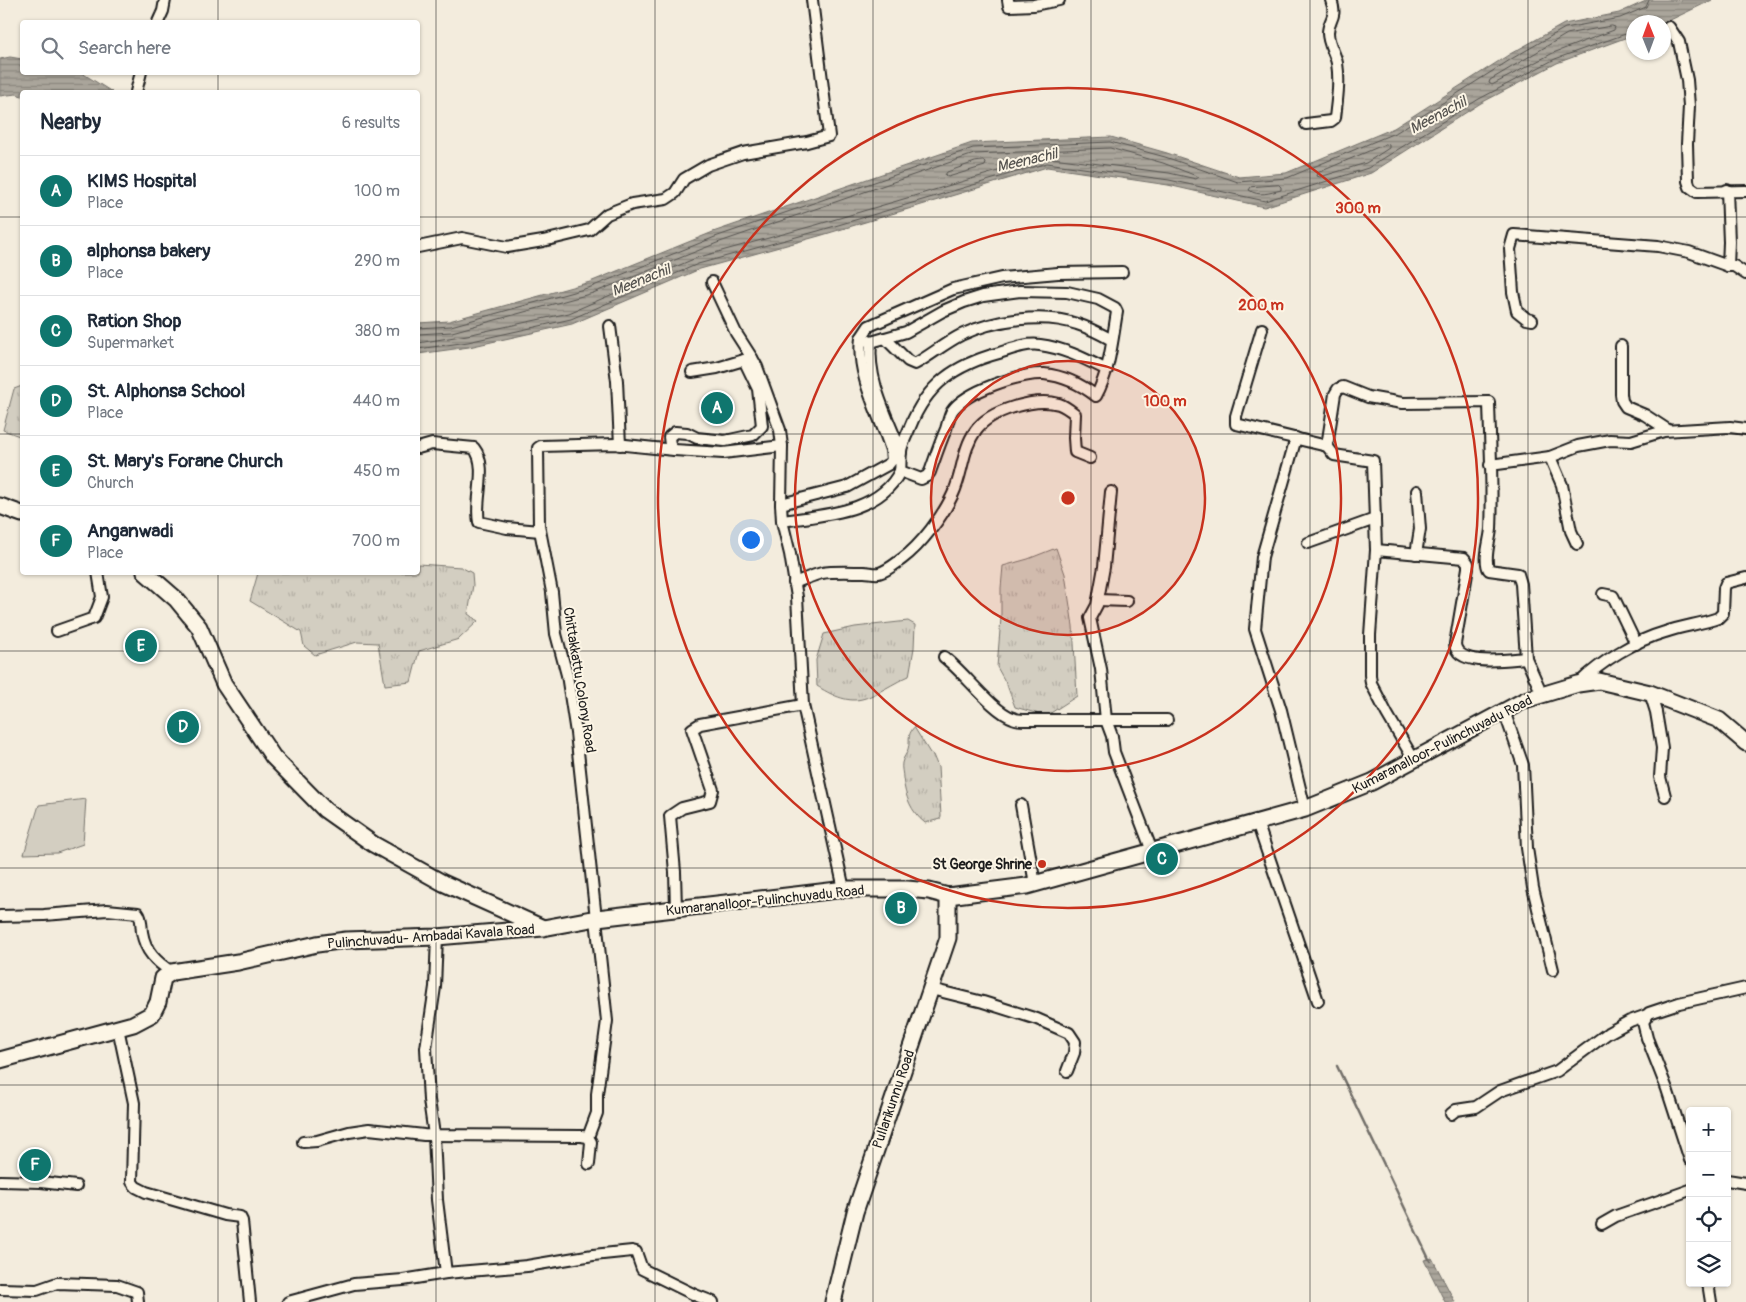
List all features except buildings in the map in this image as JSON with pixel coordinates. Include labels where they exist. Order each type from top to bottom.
[{"type":"main road","points":[[0,506],[20,513]]},
{"type":"main road","points":[[148,575],[176,599],[200,627],[224,684],[273,757],[325,810],[373,844],[443,883],[543,928]]},
{"type":"main road","name":"Kumaranalloor-Pulinchuvadu Road","points":[[543,928],[597,918],[844,890],[907,889],[929,891],[948,896],[1035,884],[1305,809],[1372,782],[1525,700],[1578,684],[1599,682],[1650,693],[1719,720],[1746,744]]},
{"type":"main road","name":"Pullarikunnu Road","points":[[834,1302],[854,1212],[948,938],[948,896]]},
{"type":"main road","name":"Pulinchuvadu- Ambadai Kavala Road","points":[[172,972],[238,962],[336,942],[437,937],[543,928]]},
{"type":"main road","points":[[0,1060],[134,1024],[152,1014],[158,1002],[162,978],[172,972]]},
{"type":"street","points":[[159,20],[165,0]]},
{"type":"street","points":[[420,247],[462,238],[506,247],[543,241],[589,230],[607,214],[632,204],[666,199],[675,194],[684,179],[708,165],[743,153],[830,136],[812,0]]},
{"type":"street","points":[[1008,0],[1009,6],[1034,5],[1059,0]]},
{"type":"street","points":[[1306,124],[1334,118],[1338,96],[1338,76],[1337,62],[1328,36],[1328,30],[1334,17],[1331,0]]},
{"type":"street","points":[[1671,30],[1679,42],[1687,80],[1689,106],[1686,144],[1690,187],[1697,192],[1746,191]]},
{"type":"street","points":[[136,90],[140,75]]},
{"type":"street","points":[[1727,190],[1728,266]]},
{"type":"street","points":[[1532,320],[1527,319],[1517,311],[1513,292],[1510,249],[1514,235],[1658,246],[1689,252],[1728,266],[1734,266],[1746,274]]},
{"type":"street","points":[[781,504],[847,486],[889,464],[892,460],[892,450],[862,370],[859,349],[861,338],[869,326],[953,289],[1002,278],[1058,273],[1122,272]]},
{"type":"street","points":[[674,450],[670,445],[669,437],[675,432],[687,433],[697,438],[725,441],[753,435],[762,426],[758,389],[748,359],[712,282]]},
{"type":"street","points":[[861,338],[871,342],[906,332],[943,311],[983,296],[1020,291],[1067,292],[1098,299],[1115,308],[1118,312],[1107,370],[1096,396],[1085,387],[1044,374],[1008,380],[982,389],[968,397],[952,411],[928,476],[921,479],[900,471]]},
{"type":"street","points":[[885,338],[908,361],[916,364],[960,336],[975,329],[1016,319],[1062,320],[1077,323],[1112,340]]},
{"type":"street","points":[[610,326],[618,381],[620,445],[723,453],[782,446]]},
{"type":"street","points":[[1262,329],[1240,400],[1236,424],[1327,446],[1334,455],[1373,461],[1376,550],[1370,636],[1371,683],[1401,740],[1414,760]]},
{"type":"street","points":[[871,342],[870,364],[872,375],[884,413],[901,452]]},
{"type":"street","points":[[782,521],[834,513],[859,506],[881,494],[900,471],[901,452],[914,415],[923,400],[948,374],[963,365],[1021,346],[1037,344],[1073,353],[1107,370]]},
{"type":"street","points":[[1621,346],[1622,401],[1626,407],[1645,415],[1668,430]]},
{"type":"street","points":[[692,372],[717,368],[748,359]]},
{"type":"street","points":[[748,359],[757,367],[780,430],[782,446],[782,521],[790,554],[798,604],[803,705],[844,890]]},
{"type":"street","points":[[1327,446],[1336,394],[1338,389],[1343,387],[1368,397],[1402,403],[1490,402],[1492,498],[1490,541],[1486,565]]},
{"type":"street","points":[[794,583],[822,573],[878,573],[888,569],[904,558],[921,541],[938,519],[953,494],[964,456],[975,430],[983,420],[1004,410],[1043,402],[1059,404],[1068,408],[1075,414],[1075,452],[1090,458]]},
{"type":"street","points":[[1490,465],[1550,457],[1578,446],[1610,440],[1631,441],[1668,430],[1730,427],[1746,429]]},
{"type":"street","points":[[1296,438],[1262,557],[1255,630],[1281,710],[1305,809]]},
{"type":"street","points":[[420,447],[432,444],[474,448],[479,455],[480,486],[477,513],[479,522],[540,532]]},
{"type":"street","name":"Chittakkattu Colony Road","points":[[588,1137],[597,1113],[597,1094],[607,1021],[576,733],[566,675],[556,634],[552,592],[540,532],[539,446],[620,445]]},
{"type":"street","points":[[1550,457],[1562,485],[1571,531],[1576,544]]},
{"type":"street","points":[[1416,554],[1420,529],[1417,491]]},
{"type":"street","points":[[1112,492],[1104,567],[1098,600],[1090,618],[1101,669],[1106,720],[1112,736],[1114,752],[1152,851]]},
{"type":"street","points":[[1308,543],[1375,519]]},
{"type":"street","points":[[1376,550],[1461,556],[1486,565],[1489,570],[1518,574],[1521,584],[1526,658],[1542,694]]},
{"type":"street","points":[[1466,559],[1468,568],[1455,644],[1457,651],[1462,656],[1479,660],[1526,658]]},
{"type":"street","points":[[58,631],[94,618],[102,596],[98,575]]},
{"type":"street","points":[[1578,684],[1588,674],[1636,644],[1665,632],[1718,618],[1723,613],[1726,583],[1746,578]]},
{"type":"street","points":[[1603,594],[1613,596],[1636,644]]},
{"type":"street","points":[[1098,600],[1127,601]]},
{"type":"street","points":[[944,657],[955,665],[995,706],[1012,718],[1025,720],[1167,720]]},
{"type":"street","points":[[1650,693],[1656,712],[1662,748],[1660,777],[1665,796]]},
{"type":"street","points":[[676,909],[670,816],[682,808],[710,801],[713,790],[692,729],[700,724],[803,705]]},
{"type":"street","points":[[1504,711],[1523,766],[1527,848],[1533,888],[1553,970]]},
{"type":"street","points":[[1021,805],[1035,884]]},
{"type":"street","points":[[1257,822],[1318,1001]]},
{"type":"street","points":[[0,916],[107,910],[138,913],[141,917],[144,942],[149,953],[172,972]]},
{"type":"street","points":[[437,937],[435,987],[426,1048],[429,1100],[434,1135],[437,1200],[446,1273]]},
{"type":"street","points":[[1451,1114],[1456,1110],[1476,1107],[1500,1091],[1557,1071],[1608,1034],[1630,1021],[1679,1003],[1746,988]]},
{"type":"street","points":[[931,989],[983,1002],[1036,1019],[1069,1033],[1075,1042],[1074,1053],[1067,1071]]},
{"type":"street","points":[[1648,1015],[1643,1022],[1647,1038],[1668,1089],[1688,1152]]},
{"type":"street","points":[[118,1028],[134,1103],[132,1182],[136,1187],[146,1192],[224,1215],[240,1217],[242,1221],[250,1302]]},
{"type":"street","points":[[303,1142],[317,1141],[349,1132],[369,1129],[424,1135],[588,1137],[591,1142],[588,1164]]},
{"type":"street","points":[[0,1181],[41,1182],[76,1186]]},
{"type":"street","points":[[1731,1181],[1746,1183]]},
{"type":"street","points":[[1602,1224],[1616,1216],[1644,1208],[1686,1192]]},
{"type":"street","points":[[288,1302],[354,1284],[527,1266],[592,1255],[632,1251],[636,1252],[641,1267],[644,1270],[713,1302]]},
{"type":"street","points":[[0,1289],[37,1290],[57,1283],[117,1285],[137,1292],[138,1302]]},
{"type":"street","points":[[1709,1287],[1712,1302]]},
{"type":"green space","points":[[20,387],[20,436],[3,430],[14,389]]},
{"type":"green space","points":[[1056,548],[1065,574],[1073,626],[1077,696],[1046,716],[1015,707],[1007,685],[997,667],[1001,618],[1001,588],[1003,566]]},
{"type":"green space","points":[[420,564],[461,567],[472,573],[473,585],[468,614],[478,621],[459,639],[419,651],[411,682],[385,685],[378,643],[357,642],[315,655],[304,646],[301,632],[250,601],[257,575],[420,575]]},
{"type":"green space","points":[[908,621],[915,625],[914,648],[909,676],[872,695],[856,700],[838,697],[817,686],[816,660],[824,634],[855,627]]},
{"type":"green space","points":[[914,727],[933,755],[938,767],[941,816],[940,819],[925,823],[909,803],[902,769],[909,746],[909,736]]},
{"type":"green space","points":[[86,799],[83,844],[57,853],[24,854],[39,805]]},
{"type":"water","name":"Meenachil","points":[[1648,0],[1712,0],[1671,20],[1671,15],[1626,15],[1626,38],[1557,63],[1481,103],[1371,173],[1264,207],[1168,185],[1047,167],[819,236],[700,269],[572,324],[469,347],[420,354],[420,323],[449,321],[590,282],[713,232],[972,143],[1111,137],[1239,177],[1286,173],[1394,128],[1510,54],[1564,24],[1619,13]]},
{"type":"water","points":[[10,57],[20,59],[20,75],[85,75],[109,90],[20,90],[20,95],[0,96],[0,59]]},
{"type":"water","points":[[1432,1258],[1455,1302],[1445,1302],[1424,1260]]},
{"type":"waterway","points":[[1337,1066],[1430,1261]]},
{"type":"place","name":"KIMS Hospital","points":[[717,408]]},
{"type":"place","name":"St. Mary's Forane Church","points":[[141,646]]},
{"type":"place","name":"St. Alphonsa School","points":[[183,727]]},
{"type":"place","name":"Ration Shop","points":[[1162,859]]},
{"type":"place","name":"St George Shrine","points":[[1042,864]]},
{"type":"place","name":"alphonsa bakery","points":[[901,908]]},
{"type":"place","name":"Anganwadi","points":[[35,1165]]}]
